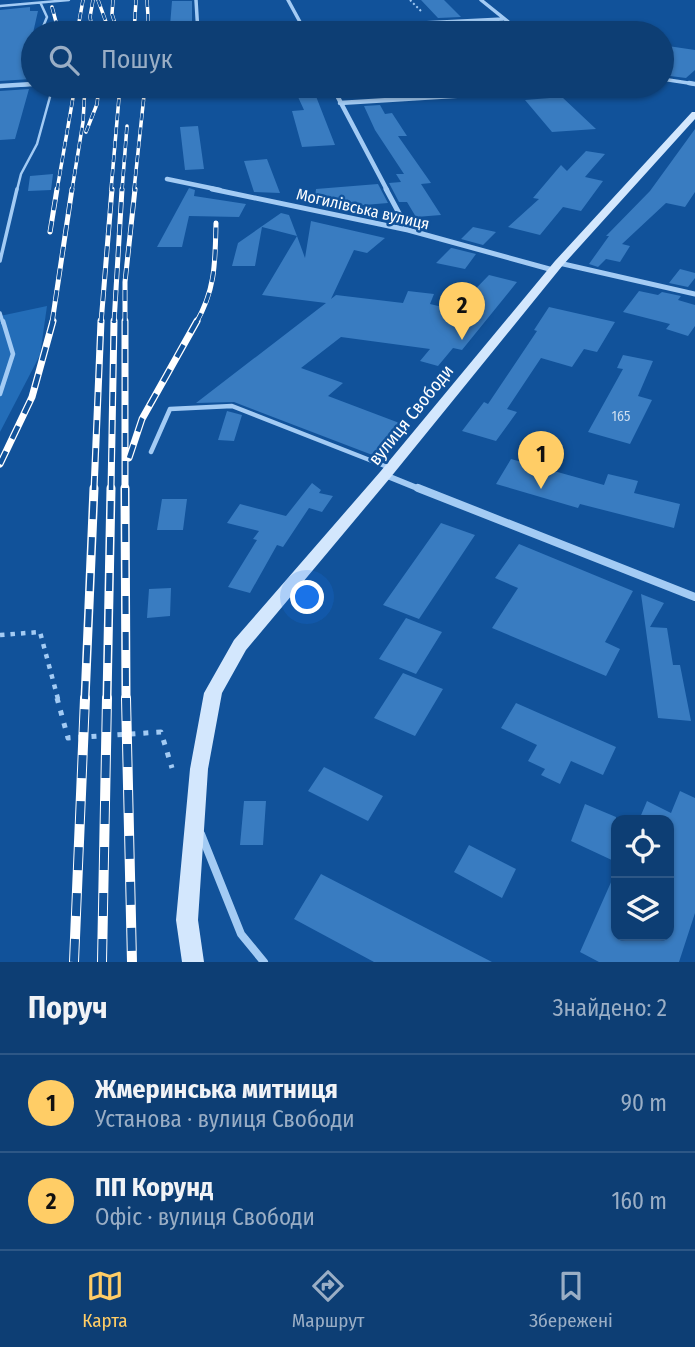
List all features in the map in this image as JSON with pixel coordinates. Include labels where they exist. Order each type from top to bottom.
[{"type":"street","points":[[196,0],[197,21]]},
{"type":"street","points":[[288,0],[300,21]]},
{"type":"street","points":[[481,0],[506,21]]},
{"type":"street","points":[[473,21],[503,19]]},
{"type":"street","points":[[674,82],[695,84]]},
{"type":"street","points":[[0,86],[21,85]]},
{"type":"street","points":[[338,98],[408,230]]},
{"type":"street","points":[[340,103],[421,98]]},
{"type":"street","name":"вулиця Свободи","points":[[192,962],[187,920],[199,769],[213,693],[240,645],[556,266],[695,114]]},
{"type":"street","name":"Могилівська вулиця","points":[[167,180],[695,294]]},
{"type":"street","points":[[387,471],[695,597]]},
{"type":"lane","points":[[0,6],[69,0]]},
{"type":"lane","points":[[41,4],[47,15],[45,21]]},
{"type":"lane","points":[[0,261],[21,174],[37,144],[50,98]]},
{"type":"lane","points":[[0,313],[13,354],[0,394]]},
{"type":"lane","points":[[151,452],[170,409],[232,405],[387,471]]},
{"type":"lane","points":[[194,817],[241,934],[264,962]]},
{"type":"path","points":[[0,635],[40,632],[68,738],[161,732],[173,768]]},
{"type":"shaded area","points":[[47,306],[40,355],[0,432],[0,316]]},
{"type":"building","points":[[421,0],[444,0],[461,17],[438,18]]},
{"type":"building","points":[[172,1],[192,1],[192,21],[170,21]]},
{"type":"building","points":[[30,7],[30,11],[38,11],[36,21],[21,21],[21,80],[0,81],[0,10]]},
{"type":"building","points":[[674,47],[695,50],[695,70],[686,78],[674,76]]},
{"type":"building","points":[[21,90],[21,98],[26,98],[15,139],[0,140],[0,91]]},
{"type":"building","points":[[298,98],[317,98],[335,145],[302,147],[292,111],[304,110]]},
{"type":"building","points":[[563,98],[596,129],[552,132],[525,100]]},
{"type":"building","points":[[380,105],[385,114],[392,113],[407,136],[398,136],[431,183],[421,184],[441,215],[416,217],[407,202],[399,202],[389,183],[401,182],[396,174],[404,174],[375,130],[364,106]]},
{"type":"building","points":[[198,126],[204,169],[185,170],[180,127]]},
{"type":"building","points":[[695,129],[695,192],[685,207],[666,203],[622,244],[630,246],[620,262],[606,259],[598,267],[589,264],[609,236],[606,236],[650,191]]},
{"type":"building","points":[[586,151],[605,154],[585,177],[603,181],[581,211],[563,207],[540,235],[508,227],[539,199],[533,198],[561,165],[567,171]]},
{"type":"building","points":[[267,159],[280,193],[254,192],[244,161]]},
{"type":"building","points":[[53,174],[51,190],[28,191],[30,176]]},
{"type":"building","points":[[378,184],[388,203],[328,208],[314,205],[316,189]]},
{"type":"building","points":[[189,188],[195,190],[194,196],[246,204],[239,217],[189,216],[182,247],[157,247]]},
{"type":"building","points":[[281,213],[289,215],[297,236],[262,227],[255,266],[232,266],[238,243]]},
{"type":"building","points":[[311,221],[385,238],[367,253],[354,250],[331,299],[336,295],[403,303],[408,291],[434,294],[430,304],[455,310],[489,275],[517,282],[462,350],[453,348],[438,366],[420,361],[430,349],[341,337],[301,368],[343,383],[328,396],[402,424],[375,456],[234,402],[196,403],[326,303],[262,295],[297,236],[305,258]]},
{"type":"building","points":[[473,227],[496,232],[483,245],[461,239]]},
{"type":"building","points":[[451,248],[476,254],[465,269],[436,263]]},
{"type":"building","points":[[680,269],[695,273],[695,278],[688,287],[669,283]]},
{"type":"building","points":[[639,291],[681,296],[678,300],[695,305],[695,326],[688,336],[666,329],[670,324],[623,312]]},
{"type":"building","points":[[549,307],[615,322],[597,352],[584,349],[572,367],[541,358],[507,409],[517,412],[496,441],[462,431],[484,402],[488,404],[537,331],[534,330]]},
{"type":"building","points":[[623,355],[653,361],[638,396],[652,400],[630,444],[588,432],[623,369],[617,368]]},
{"type":"building","points":[[227,411],[242,415],[234,441],[218,440]]},
{"type":"building","points":[[511,459],[604,485],[608,474],[638,481],[634,493],[680,504],[674,528],[580,504],[578,508],[496,484]]},
{"type":"building","points":[[312,483],[321,490],[319,493],[333,496],[322,512],[309,508],[283,547],[277,545],[250,593],[228,587],[257,540],[253,539],[259,531],[227,523],[240,504],[286,516]]},
{"type":"building","points":[[162,499],[187,499],[183,530],[157,530]]},
{"type":"building","points":[[441,523],[475,535],[419,619],[383,605]]},
{"type":"building","points":[[519,544],[633,591],[605,642],[620,649],[606,676],[492,628],[518,588],[495,578]]},
{"type":"building","points":[[171,588],[170,616],[147,618],[149,589]]},
{"type":"building","points":[[641,594],[664,603],[650,627],[667,628],[673,665],[680,665],[691,721],[658,718]]},
{"type":"building","points":[[406,618],[442,632],[416,674],[379,659]]},
{"type":"building","points":[[403,673],[443,689],[415,736],[374,718]]},
{"type":"building","points":[[516,703],[616,747],[603,775],[571,761],[560,784],[541,775],[545,769],[528,761],[537,745],[501,728]]},
{"type":"building","points":[[324,767],[383,796],[368,821],[308,791]]},
{"type":"building","points":[[680,791],[695,798],[695,913],[679,962],[599,962],[580,952],[611,882],[611,941],[674,941],[674,815],[641,815],[647,801],[671,813]]},
{"type":"building","points":[[244,801],[266,801],[263,845],[240,845]]},
{"type":"building","points":[[585,804],[611,815],[611,860],[571,841]]},
{"type":"building","points":[[469,845],[516,869],[502,898],[454,872]]},
{"type":"building","points":[[321,874],[492,962],[374,962],[294,919]]},
{"type":"railway","points":[[79,21],[83,0]]},
{"type":"railway","points":[[91,21],[93,0]]},
{"type":"railway","points":[[98,0],[106,21]]},
{"type":"railway","points":[[113,0],[114,21]]},
{"type":"railway","points":[[135,21],[136,0]]},
{"type":"railway","points":[[147,0],[148,21]]},
{"type":"railway","points":[[52,7],[56,21]]},
{"type":"railway","points":[[57,190],[73,98]]},
{"type":"railway","points":[[72,190],[84,98]]},
{"type":"railway","points":[[86,132],[98,98]]},
{"type":"railway","points":[[111,190],[119,98]]},
{"type":"railway","points":[[134,190],[144,98]]},
{"type":"railway","points":[[122,190],[127,126]]},
{"type":"railway","points":[[50,232],[57,189]]},
{"type":"railway","points":[[52,323],[72,189]]},
{"type":"railway","points":[[101,323],[112,189]]},
{"type":"railway","points":[[114,323],[122,189]]},
{"type":"railway","points":[[125,488],[125,282],[135,189]]},
{"type":"railway","points":[[196,323],[211,286],[215,263],[216,223]]},
{"type":"railway","points":[[0,464],[32,397],[53,321]]},
{"type":"railway","points":[[94,490],[101,321]]},
{"type":"railway","points":[[111,490],[114,321]]},
{"type":"railway","points":[[129,458],[142,419],[197,321]]},
{"type":"railway","points":[[85,699],[94,488]]},
{"type":"railway","points":[[107,699],[111,488]]},
{"type":"railway","points":[[125,488],[126,699]]},
{"type":"railway","points":[[74,962],[85,698]]},
{"type":"railway","points":[[102,962],[107,698]]},
{"type":"railway","points":[[126,698],[132,962]]},
{"type":"place","name":"ПП Корунд","points":[[462,340]]},
{"type":"place","name":"Жмеринська митниця","points":[[541,489]]}]
